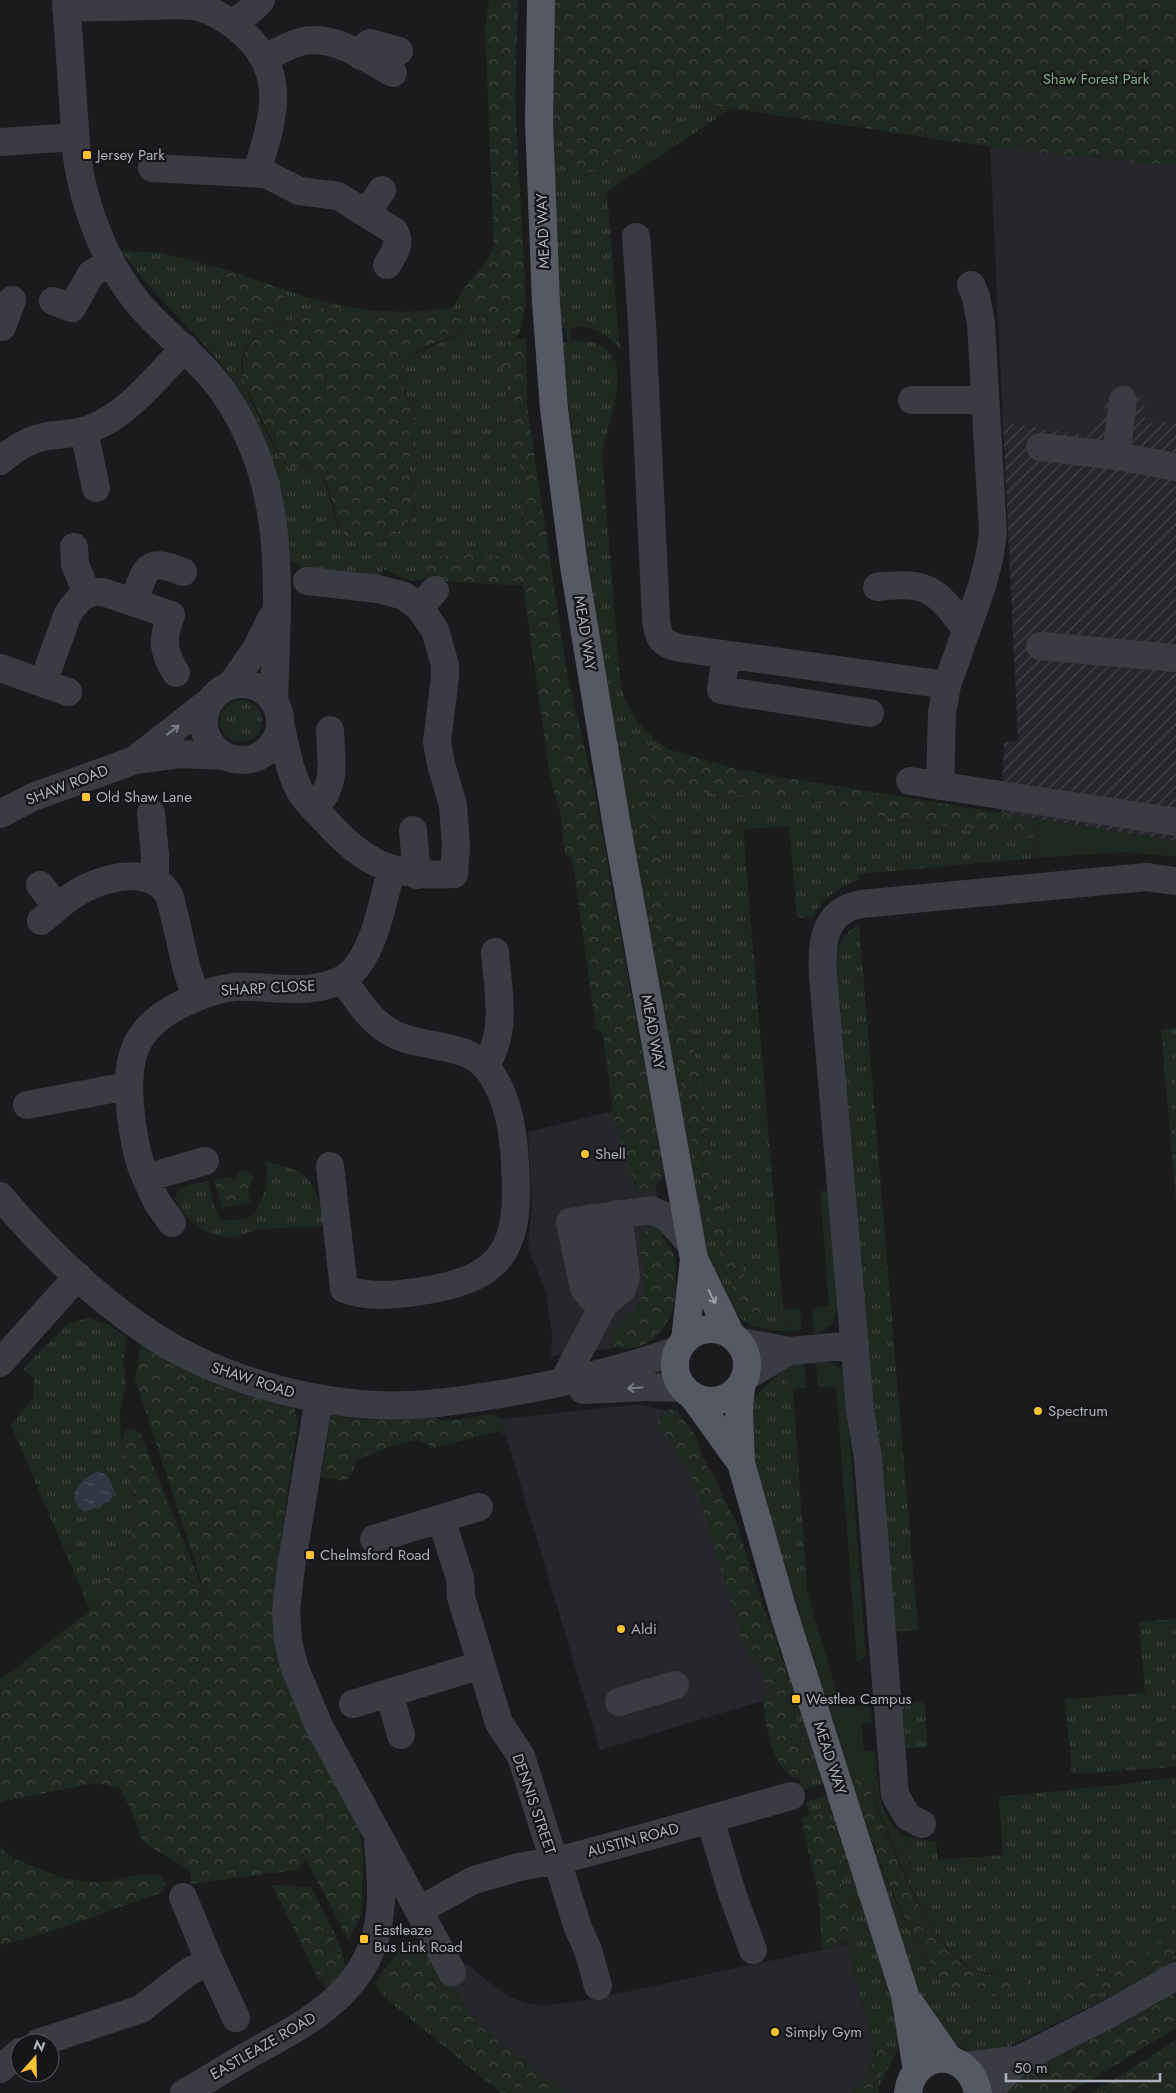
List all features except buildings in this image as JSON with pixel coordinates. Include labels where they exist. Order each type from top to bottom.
[{"type":"main road","name":"MEAD WAY","points":[[541,0],[539,122],[546,302],[554,409],[574,566],[615,817],[693,1251],[734,1338]]},
{"type":"main road","name":"MEAD WAY","points":[[682,1345],[693,1251]]},
{"type":"main road","points":[[703,1330],[722,1331],[734,1338],[744,1350],[746,1360],[743,1381],[733,1394],[722,1400],[710,1401],[688,1392],[675,1372],[675,1361],[682,1345],[703,1330]]},
{"type":"main road","name":"MEAD WAY","points":[[743,1381],[739,1420],[741,1463],[782,1607],[905,1995],[910,2086]]},
{"type":"main road","name":"MEAD WAY","points":[[688,1392],[741,1463]]},
{"type":"main road","name":"MEAD WAY","points":[[905,1995],[957,2063],[972,2074],[978,2093]]},
{"type":"main road","points":[[910,2086],[927,2062],[937,2059],[957,2063]]},
{"type":"street","points":[[232,24],[261,0]]},
{"type":"street","points":[[234,758],[258,756],[274,744],[277,713],[276,609],[278,579],[273,521],[264,479],[237,415],[222,390],[185,348],[138,303],[111,261],[97,233],[80,183],[66,4],[133,3],[192,6],[212,12],[232,24],[251,40],[266,58],[272,82],[272,122],[257,172]]},
{"type":"street","points":[[266,58],[298,42],[314,39],[332,42],[361,56],[396,62]]},
{"type":"street","points":[[0,142],[75,137]]},
{"type":"street","points":[[152,168],[257,172],[274,177],[299,191],[338,196],[394,231],[398,243],[387,265]]},
{"type":"street","points":[[376,219],[382,190]]},
{"type":"street","points":[[636,237],[658,634],[662,640],[679,648],[947,685]]},
{"type":"street","points":[[53,301],[72,308],[87,278],[111,261]]},
{"type":"street","points":[[940,786],[942,713],[947,685],[982,586],[989,560],[993,533],[981,323],[976,297],[971,285]]},
{"type":"street","points":[[0,326],[2,327],[12,300]]},
{"type":"street","points":[[1,459],[32,440],[84,431],[110,420],[185,348]]},
{"type":"street","points":[[912,400],[985,400]]},
{"type":"street","points":[[1116,456],[1123,400]]},
{"type":"street","points":[[84,431],[96,488]]},
{"type":"street","points":[[1040,447],[1116,456],[1176,467]]},
{"type":"street","points":[[74,547],[75,564],[87,594]]},
{"type":"street","points":[[134,602],[144,572],[159,564],[183,572]]},
{"type":"street","points":[[276,609],[256,649],[205,712],[204,724],[212,745],[234,758],[278,775],[307,799],[335,832],[353,847],[391,870],[417,875],[464,873],[456,846],[453,805],[442,769],[437,742],[445,665],[428,599],[404,596],[391,591],[307,580]]},
{"type":"street","points":[[877,587],[899,584],[924,587],[937,594],[946,603],[966,629]]},
{"type":"street","points":[[0,668],[56,688],[71,609],[81,597],[87,594],[103,592],[171,615],[165,632],[164,646],[176,673]]},
{"type":"street","points":[[1040,646],[1176,658]]},
{"type":"street","points":[[726,655],[721,690],[870,714]]},
{"type":"street","points":[[220,693],[242,684],[254,686],[265,692],[277,713],[307,799]]},
{"type":"street","name":"SHAW ROAD","points":[[135,760],[220,693]]},
{"type":"street","points":[[307,799],[323,798],[330,786],[332,768],[330,730]]},
{"type":"street","name":"SHAW ROAD","points":[[0,814],[33,797],[135,760],[180,754],[234,758]]},
{"type":"street","points":[[910,781],[1176,822]]},
{"type":"street","points":[[150,813],[155,855],[155,880]]},
{"type":"street","points":[[413,830],[417,875]]},
{"type":"street","points":[[330,1166],[338,1241],[334,1292],[379,1295],[449,1286],[467,1281],[484,1272],[505,1248],[513,1233],[516,1217],[512,1133],[503,1098],[494,1079],[485,1066],[477,1059],[460,1051],[407,1040],[389,1032],[368,1014],[343,979],[357,966],[367,949],[377,924],[391,870]]},
{"type":"street","points":[[40,885],[49,914],[88,887],[103,882],[137,877],[155,880],[163,886],[170,898],[187,970],[196,997]]},
{"type":"street","points":[[922,1824],[908,1818],[896,1795],[868,1459],[860,1409],[822,956],[827,930],[833,918],[844,909],[861,904],[1146,877],[1176,881]]},
{"type":"street","points":[[485,1066],[496,1048],[500,1026],[495,952]]},
{"type":"street","name":"SHARP CLOSE","points":[[172,1223],[157,1202],[146,1178],[136,1146],[128,1086],[128,1075],[133,1054],[148,1028],[169,1010],[216,990],[234,988],[312,988],[343,979]]},
{"type":"street","points":[[28,1105],[128,1086]]},
{"type":"street","points":[[146,1178],[205,1161]]},
{"type":"street","name":"SHAW ROAD","points":[[0,1196],[36,1236],[78,1276],[111,1304],[156,1337],[202,1363],[242,1379],[282,1391],[360,1404],[416,1404],[476,1398],[537,1388],[623,1368],[682,1345]]},
{"type":"street","points":[[623,1368],[607,1356],[600,1345],[598,1315],[591,1297],[584,1289],[570,1222],[651,1210],[664,1214],[693,1251]]},
{"type":"street","points":[[563,1382],[598,1315],[624,1285],[626,1277],[626,1213]]},
{"type":"street","points":[[0,1363],[78,1276]]},
{"type":"street","points":[[734,1338],[790,1351],[855,1345]]},
{"type":"street","points":[[743,1381],[790,1351]]},
{"type":"street","name":"SHAW ROAD","points":[[537,1388],[576,1390],[647,1387],[688,1392]]},
{"type":"street","points":[[319,1398],[291,1567],[286,1610],[288,1641],[294,1666],[318,1724],[452,1972]]},
{"type":"street","points":[[374,1540],[479,1507]]},
{"type":"street","name":"DENNIS STREET","points":[[441,1519],[460,1578],[461,1597],[499,1723],[524,1763],[555,1860]]},
{"type":"street","points":[[352,1704],[481,1665]]},
{"type":"street","points":[[619,1702],[675,1685]]},
{"type":"street","points":[[389,1693],[401,1735]]},
{"type":"street","name":"AUSTIN ROAD","points":[[419,1910],[474,1880],[791,1796]]},
{"type":"street","points":[[710,1819],[735,1903],[753,1950]]},
{"type":"street","name":"EASTLEAZE ROAD","points":[[189,2092],[216,2073],[315,2017],[338,1997],[358,1974],[370,1951],[380,1912],[378,1836]]},
{"type":"street","points":[[555,1860],[578,1928],[588,1950],[598,1986]]},
{"type":"street","points":[[186,1906],[236,2018]]},
{"type":"street","points":[[60,2036],[141,2009],[187,1973],[209,1960]]},
{"type":"street","points":[[987,2093],[1020,2059],[1109,2014],[1176,1976]]},
{"type":"street","points":[[957,2063],[1020,2059]]},
{"type":"street","points":[[0,2069],[10,2060]]},
{"type":"shaded area","points":[[990,147],[1176,166],[1176,421],[1146,423],[1144,396],[1107,399],[1102,420],[1086,433],[1078,434],[1003,422]]},
{"type":"shaded area","points":[[1144,396],[1146,423],[1176,421],[1176,841],[1001,813],[1004,742],[1018,741],[1003,422],[1078,434],[1086,433],[1102,420],[1106,399]]},
{"type":"shaded area","points":[[613,1111],[618,1133],[628,1157],[656,1182],[661,1255],[622,1347],[551,1356],[552,1335],[546,1293],[528,1248],[532,1205],[528,1132]]},
{"type":"shaded area","points":[[640,1404],[667,1411],[679,1420],[714,1475],[734,1521],[785,1694],[600,1750],[501,1419]]},
{"type":"shaded area","points":[[847,1944],[872,2040],[873,2058],[868,2073],[852,2093],[565,2093],[475,2022],[445,1976],[468,1964],[508,1996],[524,2003],[544,2006],[593,1999]]},
{"type":"green space","points":[[489,0],[518,0],[515,99],[526,304],[520,331],[491,330],[460,294],[484,264],[494,245],[485,30]]},
{"type":"green space","name":"Shaw Forest Park","points":[[554,0],[1176,0],[1176,166],[990,147],[697,103],[597,170],[575,170],[553,125],[550,106]]},
{"type":"green space","points":[[696,103],[730,109],[607,192],[619,342],[623,352],[606,336],[594,329],[570,328],[571,341],[595,343],[609,351],[616,365],[618,381],[602,456],[620,678],[626,701],[637,720],[660,744],[670,751],[654,745],[642,746],[632,791],[652,790],[790,797],[897,819],[1034,839],[1037,858],[859,874],[859,880],[845,886],[827,898],[814,917],[797,918],[789,826],[743,829],[785,1331],[756,1327],[741,1318],[723,1293],[706,1257],[606,683],[577,479],[562,342],[567,342],[566,328],[562,328],[553,125],[575,170],[597,170]]},
{"type":"green space","points":[[122,251],[162,253],[228,270],[220,293],[231,320],[252,326],[279,311],[286,290],[349,307],[408,312],[453,308],[460,294],[491,330],[520,331],[516,338],[508,341],[502,366],[506,374],[514,446],[523,478],[521,513],[524,557],[426,560],[424,578],[411,581],[383,569],[379,580],[312,572],[289,560],[277,476],[259,425],[231,377],[132,265]],"holes":[[[322,308],[366,315],[459,310],[465,312],[463,332],[409,357],[403,366],[402,380],[415,421],[409,464],[415,508],[411,521],[384,541],[337,523],[324,478],[319,472],[285,464],[258,417],[246,388],[241,367],[242,356],[250,343],[262,333],[276,326]]]},
{"type":"green space","points":[[228,270],[286,290],[279,311],[252,326],[231,320],[220,293]]},
{"type":"green space","points":[[331,307],[366,315],[459,310],[465,312],[470,318],[468,327],[463,332],[421,350],[404,364],[402,371],[403,386],[415,423],[409,464],[414,509],[412,517],[406,524],[381,542],[365,544],[353,541],[345,534],[339,524],[324,478],[316,471],[291,466],[281,459],[244,382],[242,364],[246,350],[254,339],[279,325],[322,308]]},
{"type":"green space","points":[[516,338],[526,339],[527,405],[568,679],[593,783],[636,1021],[666,1172],[660,1181],[646,1192],[636,1191],[633,1186],[628,1157],[618,1133],[613,1111],[603,1035],[596,1028],[572,858],[565,854],[561,816],[550,777],[523,586],[424,578],[426,560],[430,558],[465,554],[524,557],[521,513],[523,478],[514,446],[506,374],[498,358],[504,352],[508,341]]},
{"type":"green space","points":[[245,700],[253,703],[259,709],[262,721],[259,733],[253,739],[237,742],[229,739],[223,733],[220,717],[223,709],[229,703]]},
{"type":"green space","points":[[654,745],[740,770],[1031,818],[1034,839],[897,819],[790,797],[652,790],[632,791],[629,766],[632,754],[636,750]]},
{"type":"green space","points":[[642,795],[648,799],[654,816],[719,1193],[742,1271],[764,1310],[765,1315],[761,1319],[748,1312],[734,1290],[716,1244],[707,1212],[688,1121],[633,800],[635,796]]},
{"type":"green space","points":[[1031,818],[1176,841],[1176,857],[1125,852],[1037,858]]},
{"type":"green space","points":[[859,924],[918,1630],[890,1632],[835,962],[837,949],[842,940],[849,931]]},
{"type":"green space","points":[[1176,1028],[1176,1202],[1161,1030]]},
{"type":"green space","points":[[265,1162],[292,1169],[309,1180],[319,1199],[325,1226],[264,1229],[233,1237],[224,1237],[198,1227],[179,1207],[175,1199],[179,1190],[192,1184],[208,1181],[216,1212],[221,1220],[232,1221],[249,1217],[256,1212],[266,1188],[267,1169]]},
{"type":"green space","points":[[243,1170],[251,1173],[253,1177],[248,1190],[251,1202],[222,1208],[214,1180],[235,1178],[239,1171]]},
{"type":"green space","points":[[820,1190],[828,1193],[838,1306],[832,1325],[814,1335],[812,1308],[829,1306]]},
{"type":"green space","points":[[655,1227],[662,1228],[663,1238],[671,1248],[676,1264],[676,1297],[674,1305],[666,1324],[651,1340],[642,1346],[622,1348],[612,1344],[615,1331],[640,1302],[644,1287],[639,1236]]},
{"type":"green space","points":[[800,1309],[802,1330],[785,1331],[783,1310]]},
{"type":"green space","points":[[88,1318],[110,1325],[125,1336],[127,1341],[123,1360],[126,1384],[120,1411],[121,1443],[129,1465],[136,1503],[134,1530],[105,1577],[90,1610],[11,1425],[33,1398],[34,1378],[23,1369],[67,1324]]},
{"type":"green space","points":[[141,1345],[276,1397],[294,1408],[298,1422],[278,1558],[274,1616],[358,1816],[363,1854],[363,1902],[361,1915],[349,1941],[306,1860],[296,1870],[191,1884],[190,1871],[143,1842],[132,1812],[120,1788],[95,1783],[5,1801],[0,1804],[0,1679],[90,1610],[105,1577],[134,1530],[136,1503],[129,1465],[121,1443],[125,1430],[133,1429],[140,1433],[207,1599],[135,1378]]},
{"type":"green space","points":[[815,1358],[837,1365],[845,1376],[866,1656],[857,1662],[836,1387],[818,1387]]},
{"type":"green space","points":[[804,1361],[806,1388],[793,1389],[779,1374],[792,1365]]},
{"type":"green space","points":[[779,1374],[793,1389],[807,1591],[794,1595],[761,1488],[751,1447],[749,1407],[754,1397]]},
{"type":"green space","points":[[673,1409],[677,1410],[695,1435],[707,1469],[735,1519],[768,1621],[786,1668],[788,1681],[785,1694],[797,1719],[813,1767],[810,1773],[804,1777],[799,1778],[790,1775],[776,1757],[767,1729],[765,1715],[764,1694],[769,1692],[759,1662],[751,1664],[693,1479],[665,1435],[657,1427],[661,1415]]},
{"type":"green space","points":[[492,1414],[501,1419],[505,1436],[499,1431],[430,1449],[429,1445],[418,1440],[392,1446],[356,1460],[353,1473],[345,1481],[321,1477],[331,1415],[366,1420],[435,1415],[439,1420]]},
{"type":"green space","points":[[807,1591],[841,1707],[866,1705],[871,1708],[872,1723],[862,1724],[864,1751],[875,1751],[884,1810],[897,1829],[907,1837],[910,1867],[904,1873],[867,1782],[856,1780],[852,1785],[794,1595]]},
{"type":"green space","points":[[775,1619],[827,1783],[802,1790],[799,1778],[806,1776],[813,1767],[797,1719],[785,1694],[787,1685],[786,1666],[768,1621]]},
{"type":"green space","points":[[1176,1619],[1176,1767],[1072,1774],[1065,1699],[1145,1693],[1139,1622]]},
{"type":"green space","points":[[924,1701],[928,1747],[900,1749],[896,1702]]},
{"type":"green space","points":[[1176,1777],[1176,1935],[1138,1956],[1101,1973],[1075,1978],[1081,2003],[1176,1955],[1176,1960],[1100,2002],[1007,2047],[988,2053],[969,2051],[959,2046],[945,2033],[916,1989],[852,1785],[881,1867],[901,1914],[930,1966],[982,1996],[1016,1992],[1027,1988],[1016,1978],[997,1976],[972,1969],[955,1956],[937,1935],[923,1912],[904,1873],[910,1867],[907,1837],[936,1842],[938,1860],[1003,1855],[999,1797]]},
{"type":"green space","points":[[856,1780],[867,1782],[908,1884],[936,1934],[952,1954],[977,1971],[1027,1980],[1028,1988],[997,1996],[976,1995],[956,1989],[947,1984],[938,1975],[918,1944],[890,1886],[852,1785]]},
{"type":"green space","points":[[830,1794],[898,2009],[900,2044],[879,2087],[879,2093],[877,2093],[879,2079],[883,2070],[876,2048],[868,2078],[857,2093],[852,2093],[868,2073],[873,2058],[872,2040],[847,1944],[853,1941],[851,1906],[843,1893],[841,1880],[842,1859],[828,1810],[810,1816],[806,1802]]},
{"type":"green space","points":[[828,1810],[840,1846],[842,1859],[841,1882],[854,1917],[855,1932],[853,1941],[822,1949],[818,1893],[801,1818]]},
{"type":"green space","points":[[0,1846],[12,1858],[60,1877],[97,1883],[145,1874],[159,1875],[166,1883],[163,1892],[62,1928],[0,1945]]},
{"type":"green space","points":[[272,1885],[311,1887],[328,1924],[334,1943],[337,1963],[317,1976]]},
{"type":"green space","points":[[325,1915],[339,1944],[345,1968],[343,1976],[328,1992],[317,1976],[337,1963],[336,1950]]},
{"type":"green space","points":[[1176,1935],[1176,1955],[1081,2003],[1064,2001],[1068,1984],[1075,1978],[1101,1973],[1138,1956]]},
{"type":"green space","points":[[411,1941],[421,1942],[475,2022],[565,2093],[523,2093],[443,2034],[395,1991],[385,1969]]},
{"type":"green space","points":[[385,1969],[395,1991],[443,2034],[523,2093],[501,2093],[388,2000],[375,1985],[376,1980]]},
{"type":"green space","points":[[1176,1988],[1176,2028],[1070,2093],[1003,2093],[1007,2086],[1031,2069]]},
{"type":"green space","points":[[1176,2040],[1176,2093],[1118,2093],[1117,2084],[1121,2075]]},
{"type":"green space","points":[[878,2046],[892,2048],[892,2054],[879,2079],[877,2093],[857,2093],[868,2078]]},
{"type":"green space","points":[[1121,2075],[1117,2084],[1118,2093],[1090,2093]]},
{"type":"water","points":[[98,1471],[105,1474],[109,1479],[114,1491],[110,1501],[85,1512],[78,1507],[75,1501],[76,1489],[86,1478]]},
{"type":"place","name":"Jersey Park","points":[[87,155]]},
{"type":"place","name":"Old Shaw Lane","points":[[86,797]]},
{"type":"place","name":"Shell","points":[[585,1154]]},
{"type":"place","name":"Spectrum","points":[[1038,1411]]},
{"type":"place","name":"Chelmsford Road","points":[[310,1555]]},
{"type":"place","name":"Aldi","points":[[621,1629]]},
{"type":"place","name":"Westlea Campus","points":[[796,1699]]},
{"type":"place","name":"Eastleaze Bus Link Road","points":[[364,1939]]},
{"type":"place","name":"Simply Gym","points":[[775,2032]]}]
